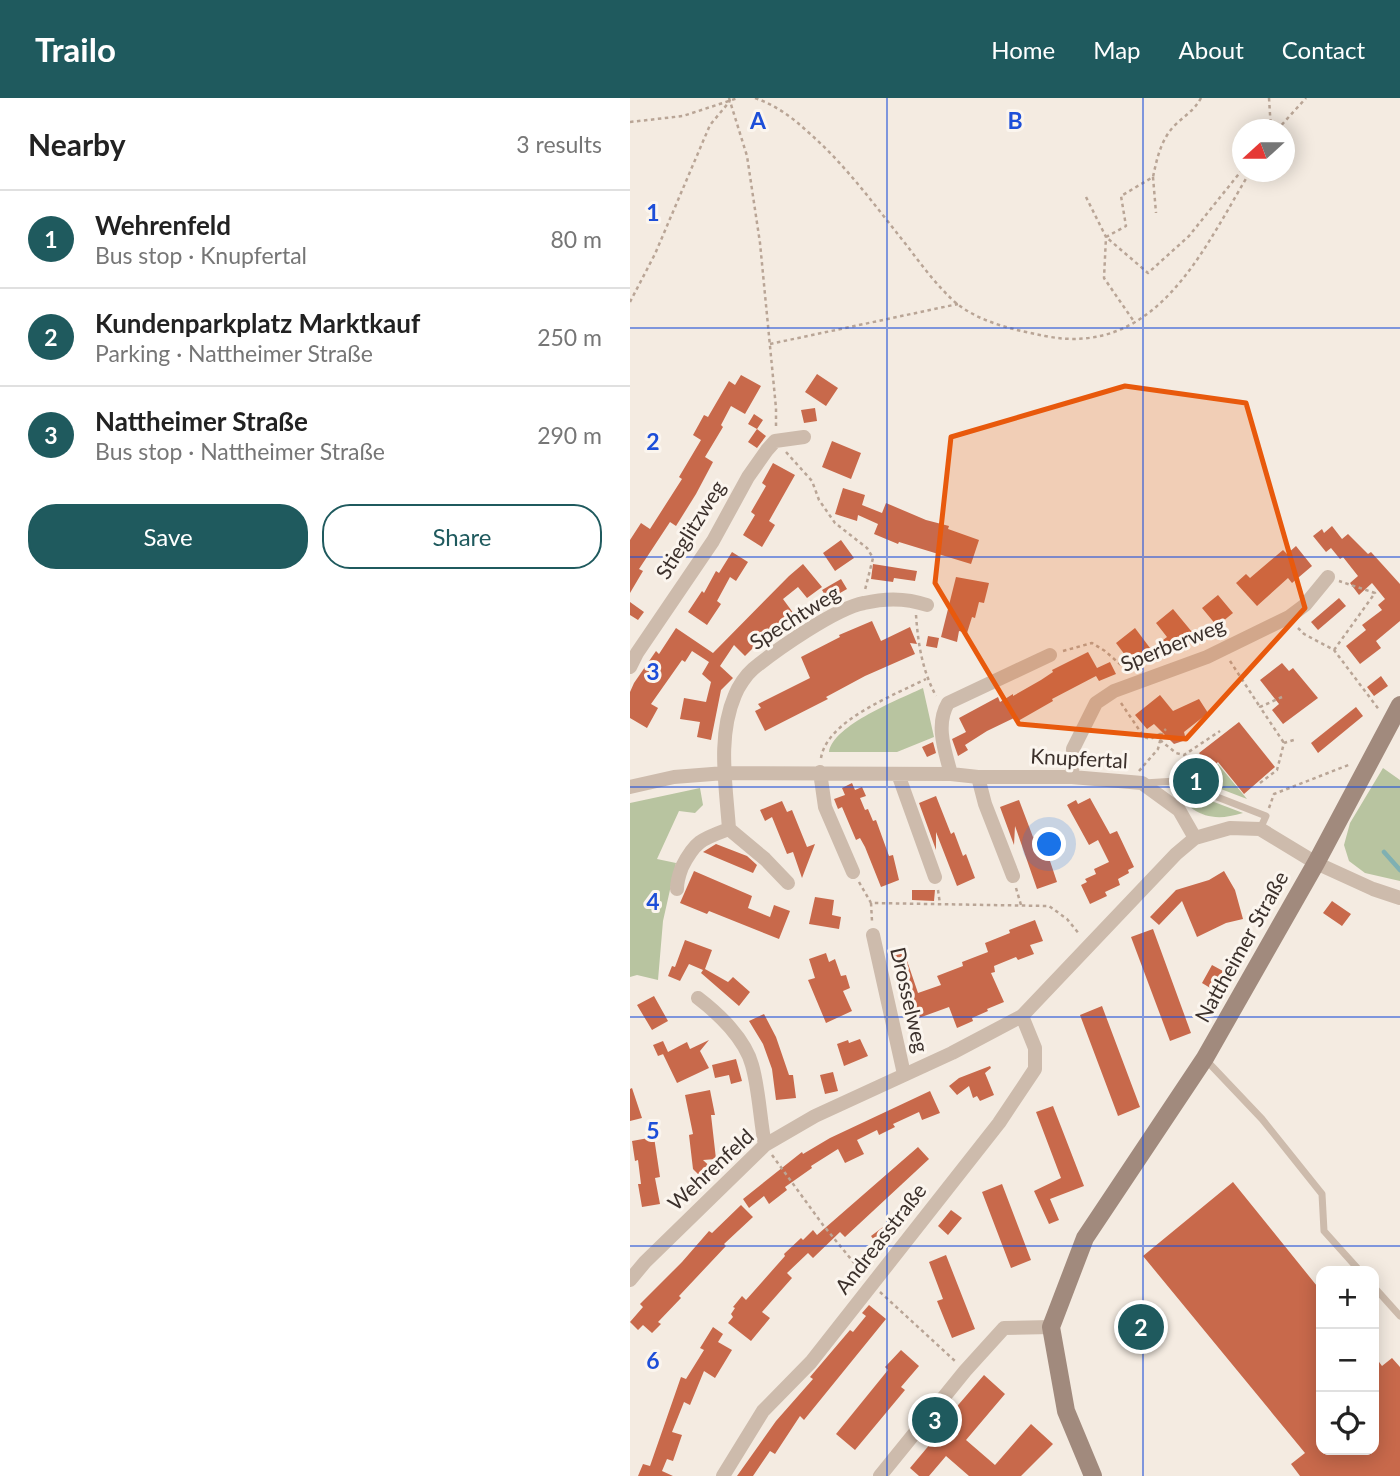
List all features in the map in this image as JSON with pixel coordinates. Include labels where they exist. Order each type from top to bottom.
[{"type":"street","points":[[775,441],[804,437]]},
{"type":"street","name":"Stieglitzweg","points":[[630,667],[713,541],[748,477],[775,441]]},
{"type":"street","name":"Sperberweg","points":[[1072,777],[1073,749],[1096,703],[1115,691],[1207,657],[1289,617],[1305,605],[1328,577]]},
{"type":"street","name":"Spechtweg","points":[[725,773],[728,716],[736,693],[751,671],[839,611],[861,603],[887,599],[928,605]]},
{"type":"street","points":[[951,774],[942,737],[944,710],[948,703],[1050,655]]},
{"type":"street","name":"Nattheimer Straße","points":[[1051,1327],[1085,1238],[1205,1058],[1316,863],[1400,705]]},
{"type":"street","points":[[820,772],[825,807],[853,872]]},
{"type":"street","points":[[725,773],[729,829],[765,859],[788,883]]},
{"type":"street","name":"Knupfertal","points":[[630,787],[674,777],[725,773],[1072,777],[1137,783],[1179,810],[1195,838]]},
{"type":"street","points":[[898,774],[935,877]]},
{"type":"street","points":[[978,776],[985,804],[1013,877]]},
{"type":"street","points":[[1263,822],[1316,863],[1400,898]]},
{"type":"street","name":"Wehrenfeld","points":[[630,1280],[645,1262],[765,1145],[815,1116],[952,1053],[1022,1016],[1176,854],[1195,838],[1263,822]]},
{"type":"street","points":[[677,889],[677,880],[691,848],[708,837],[729,829]]},
{"type":"street","name":"Drosselweg","points":[[873,935],[904,1074]]},
{"type":"street","points":[[698,998],[724,1020],[745,1047],[753,1066],[765,1145]]},
{"type":"street","name":"Andreasstraße","points":[[723,1476],[763,1411],[811,1362],[999,1123],[1035,1069],[1035,1048],[1022,1016]]},
{"type":"street","points":[[880,1476],[965,1371],[1004,1328],[1051,1327],[1066,1411],[1093,1476]]},
{"type":"lane","points":[[1137,783],[1176,781],[1263,822]]},
{"type":"lane","points":[[1205,1058],[1262,1119],[1322,1194],[1324,1231],[1356,1266]]},
{"type":"lane","points":[[1379,1293],[1400,1316]]},
{"type":"path","points":[[630,122],[683,116],[738,98]]},
{"type":"path","points":[[755,98],[788,114],[834,155],[936,282],[958,304],[990,322],[1062,339],[1098,338],[1135,323],[1167,299],[1196,263],[1244,182]]},
{"type":"path","points":[[1156,213],[1153,177],[1164,140],[1176,124],[1195,109],[1201,98]]},
{"type":"path","points":[[1269,98],[1270,119]]},
{"type":"path","points":[[1287,119],[1306,98]]},
{"type":"path","points":[[630,302],[655,254],[710,125],[729,99]]},
{"type":"path","points":[[729,99],[747,156],[760,243],[776,408],[775,441],[812,481],[820,500],[835,523],[867,548],[873,558],[861,603]]},
{"type":"path","points":[[1106,237],[1126,226],[1121,196],[1153,177]]},
{"type":"path","points":[[1086,197],[1106,237],[1148,273],[1189,236],[1232,182]]},
{"type":"path","points":[[1106,237],[1104,278],[1135,323]]},
{"type":"path","points":[[770,344],[958,304]]},
{"type":"path","points":[[1328,577],[1375,593],[1334,650]]},
{"type":"path","points":[[918,631],[926,679],[944,710]]},
{"type":"path","points":[[1304,634],[1334,650],[1390,723]]},
{"type":"path","points":[[1050,655],[1092,643],[1118,662]]},
{"type":"path","points":[[1232,665],[1284,743],[1277,770],[1260,783]]},
{"type":"path","points":[[820,772],[824,746],[836,731],[858,715],[926,679]]},
{"type":"path","points":[[1115,691],[1125,711],[1144,737],[1150,739],[1166,729]]},
{"type":"path","points":[[1260,707],[1282,697]]},
{"type":"path","points":[[1160,740],[1176,753],[1184,755],[1220,730]]},
{"type":"path","points":[[1137,783],[1140,768],[1158,749],[1162,733]]},
{"type":"path","points":[[1284,743],[1297,739]]},
{"type":"path","points":[[1263,822],[1274,794],[1371,757]]},
{"type":"path","points":[[853,872],[871,903],[873,935]]},
{"type":"path","points":[[1013,877],[1021,905]]},
{"type":"path","points":[[871,903],[1049,906],[1067,919],[1088,946]]},
{"type":"path","points":[[765,1145],[823,1225],[872,1285],[965,1371]]},
{"type":"highlighted area","points":[[1125,386],[1246,403],[1305,608],[1186,739],[1019,724],[935,583],[951,437]]},
{"type":"green space","points":[[923,688],[934,737],[897,752],[829,752],[833,742],[854,723]]},
{"type":"green space","points":[[1218,764],[1247,799],[1213,786],[1212,770]]},
{"type":"green space","points":[[1383,768],[1400,780],[1400,881],[1365,873],[1349,861],[1344,845],[1350,823]]},
{"type":"green space","points":[[1199,769],[1209,769],[1213,778],[1212,784],[1190,776]]},
{"type":"green space","points":[[1172,786],[1243,813],[1220,817],[1202,814],[1178,797],[1170,789]]},
{"type":"green space","points":[[700,788],[703,805],[695,813],[679,811],[657,859],[676,863],[663,921],[658,980],[637,975],[630,977],[630,803]]},
{"type":"building","points":[[817,374],[838,388],[826,406],[805,392]]},
{"type":"building","points":[[741,375],[761,386],[745,414],[731,406],[721,425],[723,427],[705,457],[713,462],[696,494],[676,526],[670,522],[639,569],[643,571],[630,593],[630,540],[641,523],[650,529],[682,479],[679,477],[701,440],[693,435],[704,415],[708,417],[729,381],[735,385]]},
{"type":"building","points":[[815,408],[817,421],[804,423],[801,410]]},
{"type":"building","points":[[754,414],[763,420],[757,429],[748,424]]},
{"type":"building","points":[[757,429],[766,436],[757,448],[748,442]]},
{"type":"building","points":[[832,441],[861,453],[851,479],[822,467]]},
{"type":"building","points":[[773,463],[795,475],[769,521],[775,525],[762,547],[743,535],[755,515],[751,512],[766,486],[762,483]]},
{"type":"building","points":[[843,488],[865,495],[862,505],[882,513],[886,503],[979,540],[971,564],[899,542],[898,544],[874,534],[878,524],[858,515],[857,521],[835,514]]},
{"type":"building","points":[[1332,526],[1342,539],[1348,534],[1368,554],[1371,552],[1400,584],[1400,621],[1376,641],[1381,648],[1360,664],[1346,646],[1366,630],[1362,625],[1382,610],[1378,605],[1385,599],[1372,583],[1359,595],[1350,583],[1358,576],[1343,557],[1340,559],[1331,548],[1326,552],[1313,536],[1322,529],[1324,533]]},
{"type":"building","points":[[841,540],[854,558],[835,571],[823,553]]},
{"type":"building","points":[[1296,546],[1312,566],[1292,583],[1288,578],[1257,606],[1236,583],[1246,574],[1250,578],[1283,550],[1287,554]]},
{"type":"building","points":[[732,552],[748,562],[736,581],[730,577],[717,601],[721,604],[707,625],[688,612]]},
{"type":"building","points":[[803,564],[822,587],[807,598],[798,587],[783,599],[794,614],[771,636],[769,632],[745,656],[734,645],[720,666],[733,678],[721,690],[711,740],[697,737],[700,722],[680,719],[684,698],[706,702],[711,682],[702,674],[709,662],[692,651],[685,662],[682,660],[651,704],[658,708],[647,728],[630,718],[630,692],[634,683],[656,651],[659,654],[676,628],[713,653]]},
{"type":"building","points":[[873,564],[917,571],[915,581],[871,579]]},
{"type":"building","points":[[956,577],[989,583],[984,603],[979,602],[967,633],[959,631],[957,642],[941,637]]},
{"type":"building","points":[[841,579],[847,589],[828,600],[822,590]]},
{"type":"building","points":[[1218,595],[1233,613],[1217,626],[1202,608]]},
{"type":"building","points":[[1339,598],[1346,606],[1318,630],[1311,622]]},
{"type":"building","points":[[630,602],[644,612],[638,620],[630,615]]},
{"type":"building","points":[[1173,609],[1192,632],[1161,657],[1154,647],[1167,637],[1156,623]]},
{"type":"building","points":[[872,621],[881,641],[910,627],[917,644],[910,643],[915,654],[865,676],[826,697],[828,699],[765,731],[755,711],[761,708],[758,704],[810,678],[801,657],[840,637],[839,635]]},
{"type":"building","points":[[1135,628],[1150,648],[1131,663],[1116,643]]},
{"type":"building","points":[[928,636],[939,638],[937,648],[926,646]]},
{"type":"building","points":[[1088,652],[1097,668],[1110,662],[1116,674],[1099,681],[1096,676],[1018,721],[1016,717],[987,731],[965,745],[968,750],[958,756],[952,739],[966,732],[959,718],[998,697],[1000,702],[1013,696],[1053,672],[1052,670]]},
{"type":"building","points":[[1282,663],[1289,671],[1293,668],[1318,698],[1283,724],[1272,710],[1279,704],[1260,680]]},
{"type":"building","points":[[1381,676],[1388,686],[1374,696],[1367,687]]},
{"type":"building","points":[[1160,695],[1173,711],[1199,699],[1208,713],[1184,732],[1186,740],[1174,744],[1154,724],[1147,729],[1135,715]]},
{"type":"building","points":[[1356,707],[1363,716],[1318,753],[1311,743]]},
{"type":"building","points":[[1239,722],[1275,767],[1244,794],[1218,762],[1211,768],[1199,753]]},
{"type":"building","points":[[933,742],[936,753],[927,757],[922,747]]},
{"type":"building","points":[[852,783],[855,790],[862,787],[866,796],[860,798],[865,810],[868,809],[873,821],[876,820],[889,856],[893,855],[899,880],[881,887],[865,847],[860,838],[856,840],[842,807],[838,809],[834,799],[845,795],[842,788]]},
{"type":"building","points":[[936,796],[951,834],[954,832],[975,878],[957,886],[936,832],[936,850],[919,803]]},
{"type":"building","points":[[1090,798],[1110,834],[1117,831],[1134,867],[1118,879],[1120,885],[1105,892],[1107,896],[1090,904],[1081,885],[1087,882],[1085,879],[1096,874],[1094,869],[1109,862],[1098,840],[1089,845],[1067,805],[1076,800],[1078,804]]},
{"type":"building","points":[[1019,800],[1033,837],[1036,836],[1045,859],[1049,858],[1057,882],[1037,889],[1015,826],[1014,845],[1000,807]]},
{"type":"building","points":[[782,801],[787,812],[792,810],[807,847],[815,844],[802,878],[793,852],[787,854],[772,817],[765,821],[760,810]]},
{"type":"building","points":[[716,844],[747,856],[757,865],[753,873],[703,852]]},
{"type":"building","points":[[694,871],[752,896],[748,908],[770,917],[774,905],[790,911],[779,939],[709,911],[707,914],[680,903]]},
{"type":"building","points":[[1224,871],[1235,890],[1243,919],[1226,923],[1197,937],[1182,901],[1159,925],[1150,917],[1176,890],[1209,880]]},
{"type":"building","points":[[912,890],[935,890],[934,901],[912,900]]},
{"type":"building","points":[[815,897],[834,900],[832,915],[841,917],[839,929],[809,924]]},
{"type":"building","points":[[1332,901],[1351,914],[1342,926],[1323,913]]},
{"type":"building","points":[[1035,920],[1043,941],[1030,945],[1034,954],[1018,960],[1016,957],[994,966],[995,972],[991,973],[1004,1002],[987,1009],[988,1011],[972,1018],[973,1021],[957,1028],[949,1007],[916,1019],[899,978],[900,971],[892,951],[902,946],[918,993],[941,985],[937,976],[988,952],[985,943]]},
{"type":"building","points":[[1153,929],[1191,1033],[1170,1041],[1131,937]]},
{"type":"building","points":[[685,940],[712,950],[705,969],[728,982],[733,977],[750,992],[739,1006],[701,973],[703,970],[689,964],[680,981],[668,976],[672,966],[675,967]]},
{"type":"building","points":[[826,953],[829,962],[835,959],[841,976],[846,975],[850,988],[843,991],[852,1011],[826,1023],[808,980],[815,978],[809,959]]},
{"type":"building","points":[[1212,965],[1223,971],[1212,989],[1202,983]]},
{"type":"building","points":[[654,996],[668,1021],[652,1030],[637,1005]]},
{"type":"building","points":[[1102,1006],[1140,1107],[1118,1116],[1080,1015]]},
{"type":"building","points":[[764,1014],[776,1037],[789,1075],[793,1075],[796,1098],[776,1100],[772,1069],[763,1044],[749,1021]]},
{"type":"building","points":[[860,1039],[868,1056],[844,1066],[837,1044]]},
{"type":"building","points":[[709,1040],[700,1051],[709,1068],[677,1083],[663,1054],[658,1056],[653,1045],[663,1041],[668,1052],[687,1042],[690,1049]]},
{"type":"building","points":[[736,1059],[742,1081],[731,1084],[729,1075],[715,1078],[712,1065]]},
{"type":"building","points":[[990,1066],[985,1073],[994,1095],[980,1101],[977,1096],[973,1098],[969,1086],[957,1095],[949,1086],[959,1078]]},
{"type":"building","points":[[833,1072],[838,1091],[825,1094],[820,1075]]},
{"type":"building","points":[[632,1088],[642,1118],[630,1121],[630,1089]]},
{"type":"building","points":[[710,1090],[715,1115],[711,1115],[716,1159],[703,1160],[717,1173],[707,1183],[693,1169],[689,1135],[693,1134],[685,1095]]},
{"type":"building","points":[[930,1091],[940,1113],[922,1120],[919,1112],[893,1124],[895,1127],[879,1135],[877,1130],[857,1140],[864,1154],[845,1163],[838,1149],[811,1166],[812,1168],[785,1187],[787,1190],[769,1204],[764,1196],[749,1208],[743,1199],[802,1152],[803,1154],[830,1138]]},
{"type":"building","points":[[1053,1106],[1084,1186],[1050,1199],[1059,1220],[1049,1224],[1034,1191],[1061,1178],[1036,1112]]},
{"type":"building","points":[[654,1137],[660,1177],[655,1178],[660,1204],[642,1207],[638,1160],[635,1161],[632,1141]]},
{"type":"building","points":[[918,1147],[929,1159],[845,1237],[840,1232],[813,1258],[808,1253],[787,1273],[792,1278],[762,1312],[770,1318],[751,1341],[728,1323],[733,1317],[733,1307],[742,1296],[746,1300],[801,1238],[803,1240],[813,1230],[817,1235]]},
{"type":"building","points":[[1233,1182],[1316,1285],[1316,1455],[1379,1455],[1379,1362],[1382,1366],[1392,1358],[1400,1367],[1400,1476],[1300,1476],[1291,1464],[1305,1453],[1143,1256]]},
{"type":"building","points":[[1002,1184],[1031,1260],[1011,1268],[982,1192]]},
{"type":"building","points":[[741,1205],[753,1217],[724,1244],[726,1246],[679,1296],[681,1298],[658,1322],[661,1324],[652,1333],[643,1325],[638,1330],[630,1322],[643,1307],[640,1304],[709,1231],[712,1233]]},
{"type":"building","points":[[951,1210],[962,1218],[948,1235],[938,1226]]},
{"type":"building","points":[[887,1224],[895,1235],[879,1247],[871,1236]]},
{"type":"building","points":[[946,1255],[975,1329],[952,1338],[937,1301],[943,1299],[929,1262]]},
{"type":"building","points":[[869,1305],[886,1319],[804,1420],[800,1416],[775,1454],[770,1451],[753,1476],[737,1476],[776,1421],[813,1379],[810,1377],[850,1330],[853,1332],[866,1316],[862,1313]]},
{"type":"building","points":[[713,1327],[723,1334],[718,1342],[732,1350],[715,1378],[704,1371],[690,1405],[684,1402],[672,1432],[682,1435],[673,1461],[667,1459],[662,1471],[673,1476],[638,1476],[643,1464],[650,1466],[681,1377],[686,1379],[704,1350],[700,1348]]},
{"type":"building","points":[[901,1350],[919,1366],[901,1387],[905,1390],[855,1450],[836,1434],[888,1370],[885,1367]]},
{"type":"building","points":[[984,1375],[1005,1394],[966,1440],[995,1465],[1031,1424],[1053,1444],[1021,1476],[969,1476],[946,1456],[929,1476],[919,1476],[910,1468],[931,1443],[928,1440]]},
{"type":"waterway","points":[[1384,852],[1400,870]]},
{"type":"place","name":"Wehrenfeld","points":[[1196,781]]},
{"type":"place","name":"Kundenparkplatz Marktkauf","points":[[1141,1327]]},
{"type":"place","name":"Nattheimer Straße","points":[[935,1420]]}]
